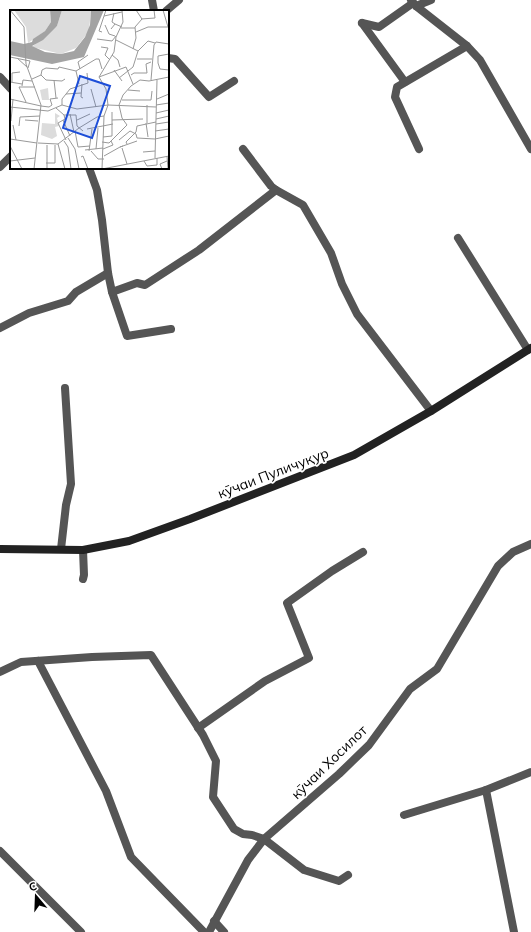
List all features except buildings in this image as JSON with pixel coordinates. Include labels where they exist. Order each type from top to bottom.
[{"type":"street","points":[[152,0],[154,10]]},
{"type":"street","points":[[167,10],[179,0]]},
{"type":"street","points":[[405,82],[362,23],[379,27],[413,3],[431,0]]},
{"type":"street","points":[[413,3],[467,46],[480,60],[531,149]]},
{"type":"street","points":[[419,149],[395,97],[397,87],[467,46]]},
{"type":"street","points":[[169,58],[175,59],[209,97],[234,81]]},
{"type":"street","points":[[0,77],[10,88]]},
{"type":"street","points":[[243,149],[271,186],[303,206],[332,253],[342,284],[357,314],[431,411]]},
{"type":"street","points":[[0,167],[10,157]]},
{"type":"street","points":[[89,169],[97,190],[112,292],[126,336],[171,329]]},
{"type":"street","points":[[112,292],[136,283],[145,284],[198,250],[276,190]]},
{"type":"street","points":[[458,238],[530,349]]},
{"type":"street","points":[[0,328],[29,313],[68,301],[76,292],[108,273]]},
{"type":"street","name":"кӯчаи Пуличуқур","points":[[0,549],[83,550],[129,541],[190,519],[309,474],[354,455],[431,411],[530,349]]},
{"type":"street","points":[[61,549],[66,504],[71,484],[65,388]]},
{"type":"street","name":"кӯчаи Хосилот","points":[[209,932],[248,860],[264,839],[339,774],[369,745],[410,689],[437,668],[498,566],[513,552],[531,544]]},
{"type":"street","points":[[83,550],[83,579]]},
{"type":"street","points":[[198,728],[265,681],[309,658],[288,604],[332,571],[363,552]]},
{"type":"street","points":[[0,672],[21,662],[92,656],[151,655],[198,728],[216,761],[213,797],[234,829],[243,834],[264,839],[304,870],[339,881],[348,875]]},
{"type":"street","points":[[38,661],[106,791],[131,857],[204,932]]},
{"type":"street","points":[[404,815],[486,790],[531,772]]},
{"type":"street","points":[[486,790],[514,932]]},
{"type":"street","points":[[0,851],[81,932]]},
{"type":"street","points":[[214,921],[224,932]]}]
